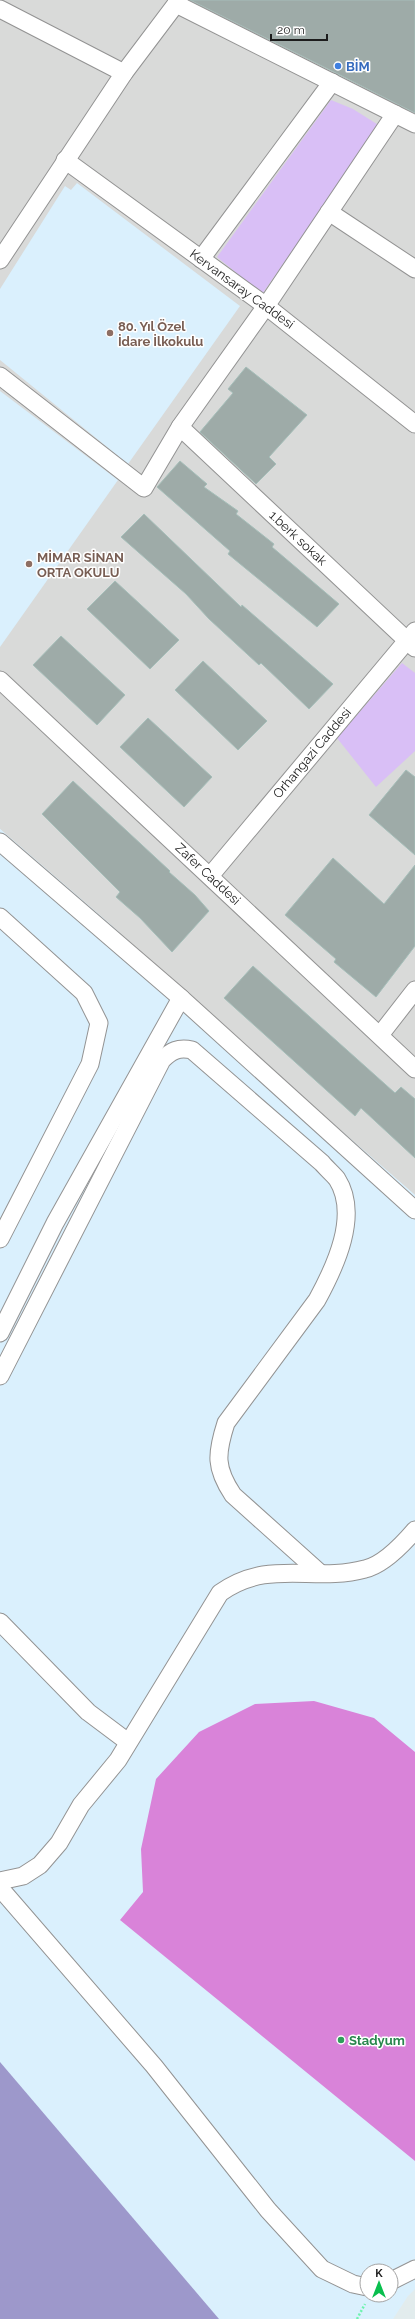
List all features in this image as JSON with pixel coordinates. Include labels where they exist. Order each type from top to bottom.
[{"type":"street","points":[[0,260],[124,73],[177,2],[415,124]]},
{"type":"street","points":[[1,12],[124,73]]},
{"type":"street","points":[[201,259],[332,82]]},
{"type":"street","points":[[0,376],[144,488],[180,427],[266,306],[395,114]]},
{"type":"street","name":"Kervansaray Caddesi","points":[[65,160],[266,306],[415,424]]},
{"type":"street","points":[[329,212],[415,269]]},
{"type":"street","name":"1.berk sokak","points":[[180,427],[412,640]]},
{"type":"street","name":"Orhangazi Caddesi","points":[[210,876],[412,640]]},
{"type":"street","name":"Zafer Caddesi","points":[[0,680],[415,1069]]},
{"type":"street","points":[[0,842],[181,998],[415,1210]]},
{"type":"street","points":[[0,917],[84,993],[99,1023],[90,1064],[0,1239]]},
{"type":"street","points":[[380,1036],[415,990]]},
{"type":"street","points":[[0,1333],[55,1223],[181,998]]},
{"type":"street","points":[[0,1376],[162,1060],[169,1052],[176,1049],[192,1050],[322,1163],[337,1180],[345,1202],[345,1226],[329,1278],[317,1300],[226,1423],[219,1450],[218,1464],[223,1480],[233,1495],[320,1573]]},
{"type":"street","points":[[0,1882],[23,1876],[40,1865],[59,1843],[81,1805],[118,1760],[220,1593],[235,1582],[253,1576],[279,1573],[320,1573],[365,1569],[378,1563],[415,1530]]},
{"type":"street","points":[[0,1622],[88,1712],[128,1742]]},
{"type":"street","points":[[0,1888],[154,2066],[268,2210],[322,2269],[359,2288]]},
{"type":"street","points":[[399,2277],[415,2269]]},
{"type":"path","points":[[357,2319],[363,2303]]},
{"type":"shaded area","points":[[0,0],[415,0],[415,1195],[237,1040],[110,924],[0,829]]},
{"type":"shaded area","points":[[331,100],[353,109],[380,126],[262,294],[217,257]]},
{"type":"shaded area","name":"80. Yıl Özel İdare İlkokulu","points":[[77,183],[240,306],[128,464],[0,360],[0,289],[65,186],[71,190]]},
{"type":"shaded area","name":"MİMAR SİNAN ORTA OKULU","points":[[0,391],[118,480],[0,647]]},
{"type":"shaded area","points":[[402,663],[415,673],[415,751],[376,787],[337,738]]},
{"type":"shaded area","points":[[0,829],[110,924],[237,1040],[415,1195],[415,2289],[408,2296],[393,2319],[0,2319]]},
{"type":"shaded area","name":"Stadyum","points":[[314,1701],[374,1718],[415,1752],[415,2161],[120,1920],[143,1892],[141,1849],[156,1779],[199,1732],[255,1704]]},
{"type":"shaded area","points":[[0,2062],[219,2319],[0,2319]]},
{"type":"building","points":[[190,0],[415,0],[415,113],[338,74]]},
{"type":"building","points":[[246,367],[307,415],[269,457],[276,464],[256,484],[200,432],[233,393],[228,389]]},
{"type":"building","points":[[180,461],[207,484],[204,487],[238,511],[236,514],[274,544],[272,547],[339,604],[317,627],[228,554],[230,551],[157,487]]},
{"type":"building","points":[[144,514],[241,607],[242,605],[333,684],[309,709],[261,663],[259,665],[209,619],[186,594],[121,537]]},
{"type":"building","points":[[115,581],[179,640],[150,669],[87,609]]},
{"type":"building","points":[[61,636],[125,695],[97,725],[33,665]]},
{"type":"building","points":[[203,661],[267,721],[238,750],[175,690]]},
{"type":"building","points":[[148,718],[212,777],[184,807],[120,747]]},
{"type":"building","points":[[406,770],[415,777],[415,855],[369,815]]},
{"type":"building","points":[[73,781],[170,871],[169,872],[195,895],[209,911],[172,952],[140,918],[116,897],[120,892],[42,814]]},
{"type":"building","points":[[333,858],[384,904],[415,865],[415,946],[376,997],[334,962],[336,959],[285,915]]},
{"type":"building","points":[[253,966],[395,1093],[401,1087],[415,1099],[415,1158],[361,1108],[355,1116],[224,998]]},
{"type":"place","name":"BİM","points":[[338,66]]},
{"type":"place","name":"80. Yıl Özel İdare İlkokulu","points":[[110,333]]},
{"type":"place","name":"MİMAR SİNAN ORTA OKULU","points":[[29,564]]},
{"type":"place","name":"Stadyum","points":[[341,2040]]}]
